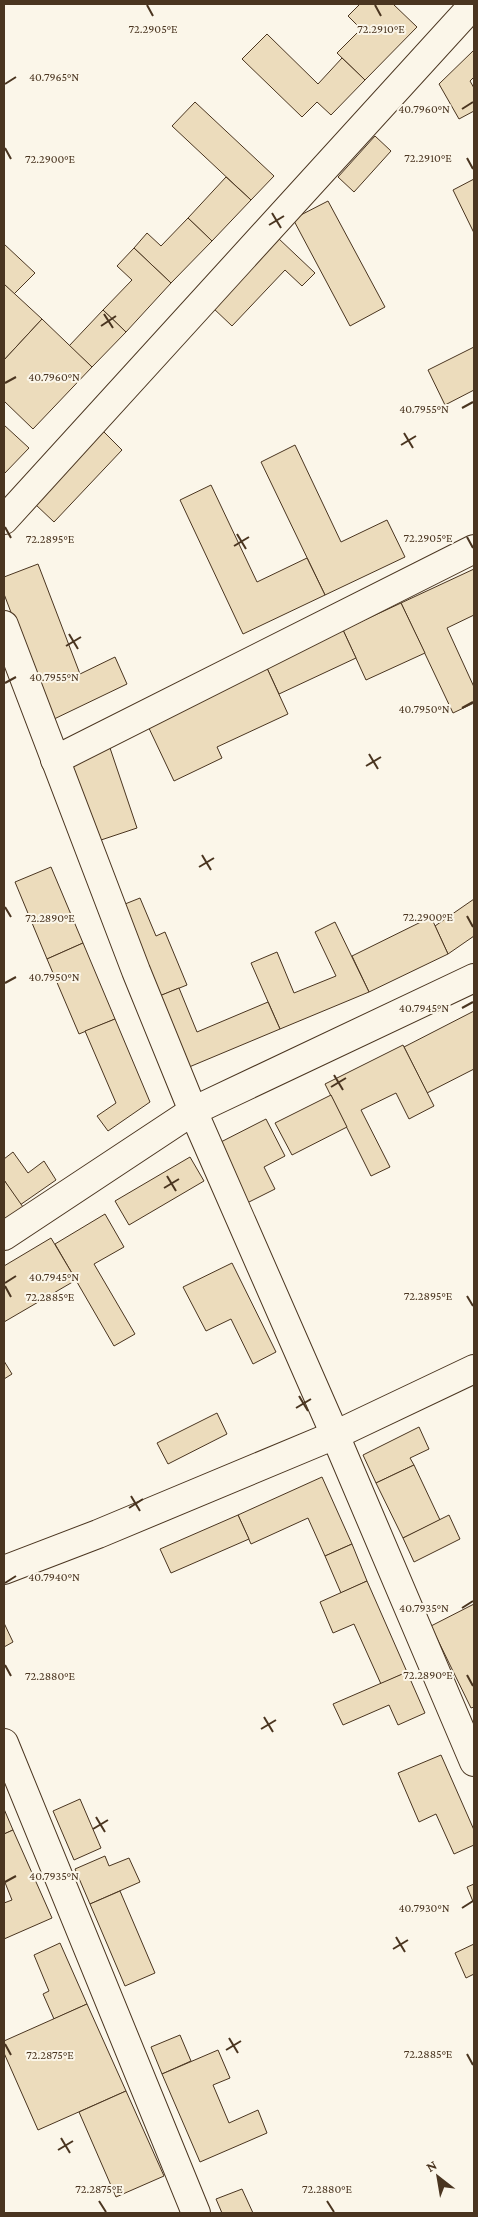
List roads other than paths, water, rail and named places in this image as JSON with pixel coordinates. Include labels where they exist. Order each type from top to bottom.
[{"type":"street","points":[[4,520],[474,4]]},
{"type":"street","points":[[55,760],[474,549]]},
{"type":"street","points":[[4,625],[136,971],[193,1111],[335,1435],[474,1762]]},
{"type":"street","points":[[4,1236],[193,1111],[474,978]]},
{"type":"street","points":[[4,1570],[98,1534],[335,1435],[474,1369]]},
{"type":"street","points":[[4,1743],[196,2213]]}]
